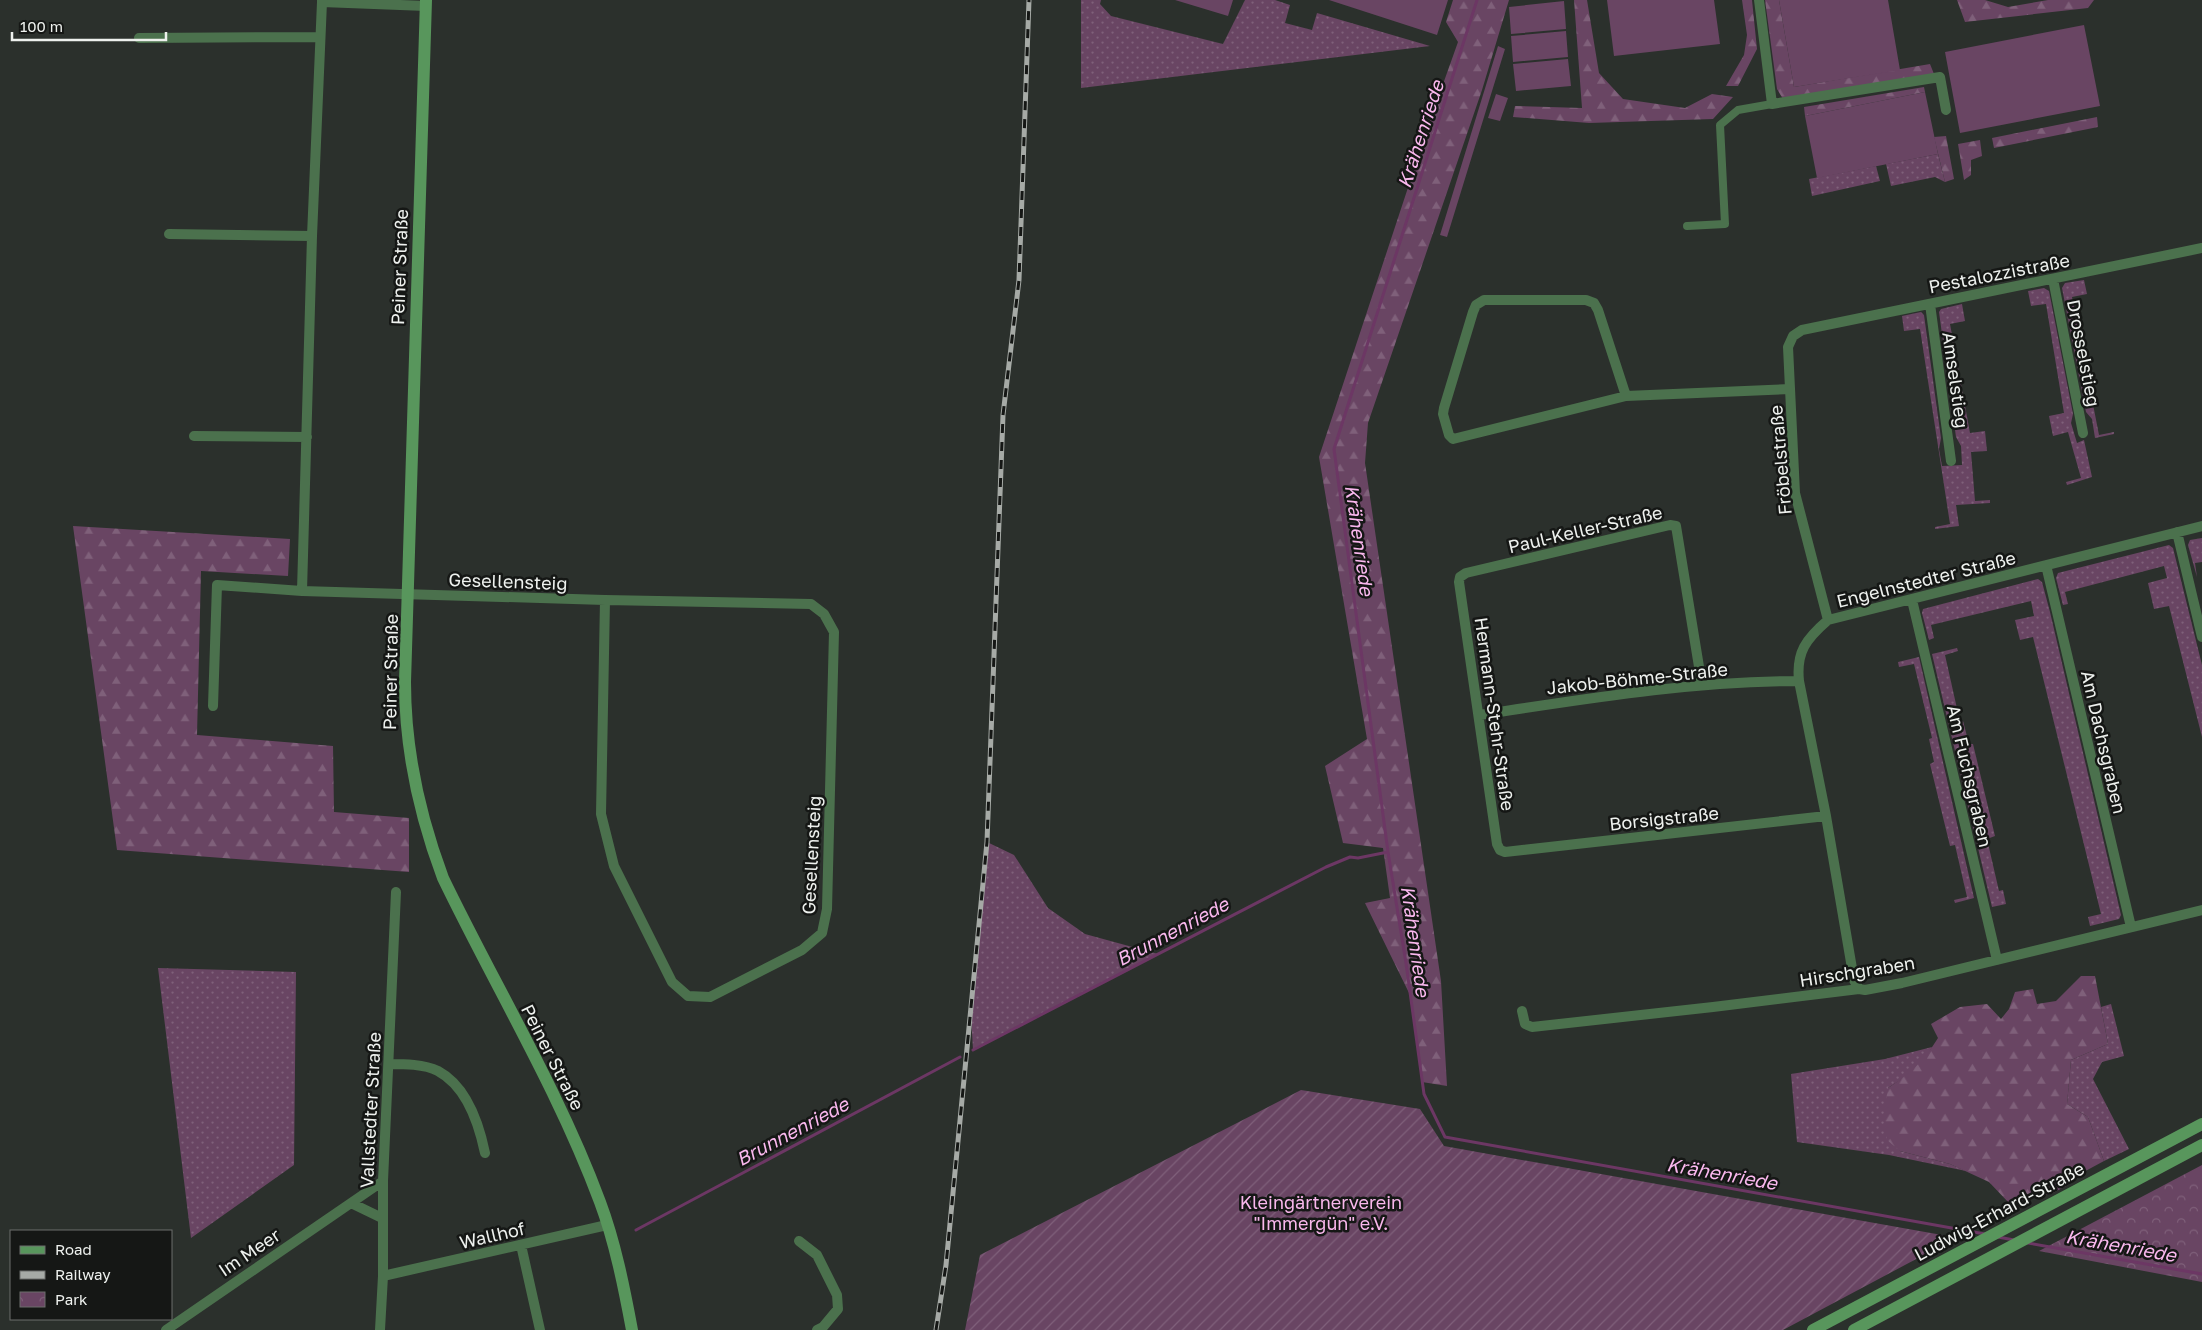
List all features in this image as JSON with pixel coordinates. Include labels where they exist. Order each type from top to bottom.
[{"type":"main road","name":"Peiner Straße","points":[[426,3],[404,716],[415,789],[431,846],[443,878],[573,1133],[607,1225],[632,1330]]},
{"type":"main road","name":"Ludwig-Erhard-Straße","points":[[1813,1330],[2202,1124]]},
{"type":"main road","name":"Ludwig-Erhard-Straße","points":[[1854,1330],[2202,1146]]},
{"type":"street","points":[[1760,0],[1772,104]]},
{"type":"street","points":[[302,590],[312,236],[322,1],[426,3]]},
{"type":"street","points":[[138,38],[319,37]]},
{"type":"street","points":[[1687,226],[1725,224],[1720,125],[1738,110],[1940,77],[1946,110]]},
{"type":"street","points":[[169,234],[312,236]]},
{"type":"street","name":"Pestalozzistraße","points":[[1802,330],[2202,248]]},
{"type":"street","name":"Drosselstieg","points":[[2053,279],[2083,433]]},
{"type":"street","points":[[1626,396],[1598,310],[1594,303],[1586,300],[1484,300],[1476,306],[1473,312],[1443,414],[1449,435],[1453,439],[1626,396],[1790,390]]},
{"type":"street","name":"Amselstieg","points":[[1930,304],[1951,461]]},
{"type":"street","name":"Fröbelstraße","points":[[1802,330],[1793,336],[1788,347],[1795,493],[1828,620]]},
{"type":"street","points":[[194,436],[307,437]]},
{"type":"street","name":"Paul-Keller-Straße","points":[[1460,577],[1589,544],[1670,525],[1676,526],[1702,685]]},
{"type":"street","name":"Engelnstedter Straße","points":[[1859,989],[1854,980],[1826,816],[1799,681],[1798,667],[1804,646],[1816,630],[1828,620],[2202,526]]},
{"type":"street","points":[[2177,532],[2202,637]]},
{"type":"street","name":"Am Dachsgraben","points":[[2046,565],[2131,927]]},
{"type":"street","name":"Hermann-Stehr-Straße","points":[[1460,577],[1459,582],[1497,844],[1500,850],[1505,852]]},
{"type":"street","name":"Gesellensteig","points":[[213,706],[218,585],[302,590],[605,600],[812,604],[824,614],[834,632],[826,909],[822,933],[802,950],[710,997],[688,996],[672,982],[614,866],[601,814],[605,600]]},
{"type":"street","name":"Am Fuchsgraben","points":[[1912,600],[1997,960]]},
{"type":"street","name":"Jakob-Böhme-Straße","points":[[1479,715],[1602,696],[1702,685],[1799,681]]},
{"type":"street","name":"Borsigstraße","points":[[1505,852],[1826,816]]},
{"type":"street","name":"Vallstedter Straße","points":[[380,1330],[383,1276],[383,1181],[396,892]]},
{"type":"street","name":"Hirschgraben","points":[[1522,1011],[1525,1024],[1532,1027],[1713,1008],[1859,989],[1865,990],[1902,983],[2202,910]]},
{"type":"street","points":[[388,1064],[411,1064],[438,1071],[460,1089],[480,1130],[485,1153]]},
{"type":"street","name":"Im Meer","points":[[166,1330],[383,1181]]},
{"type":"street","points":[[351,1203],[382,1218]]},
{"type":"street","name":"Wallhof","points":[[383,1276],[607,1225]]},
{"type":"street","points":[[799,1241],[817,1255],[837,1295],[838,1309],[824,1327],[817,1330]]},
{"type":"street","points":[[520,1246],[540,1330]]},
{"type":"green space","points":[[1081,0],[1101,0],[1100,4],[1111,16],[1223,44],[1245,0],[1275,0],[1290,5],[1285,23],[1312,30],[1317,13],[1430,46],[1081,88]]},
{"type":"green space","points":[[1175,0],[1233,0],[1228,16]]},
{"type":"green space","points":[[1329,0],[1448,0],[1437,35]]},
{"type":"green space","points":[[1453,0],[1509,0],[1482,90],[1368,423],[1365,463],[1441,981],[1447,1086],[1422,1082],[1410,995],[1365,903],[1390,898],[1383,848],[1343,843],[1325,766],[1367,739],[1319,457],[1458,42],[1446,22]]},
{"type":"green space","points":[[1574,0],[1587,0],[1599,73],[1623,99],[1685,108],[1712,94],[1733,97],[1713,119],[1589,123],[1513,117],[1515,106],[1582,108]]},
{"type":"green space","points":[[1607,0],[1714,0],[1720,44],[1614,56]]},
{"type":"green space","points":[[1742,0],[1752,0],[1757,49],[1738,86],[1726,86],[1744,55],[1747,35]]},
{"type":"green space","points":[[1765,0],[1779,0],[1794,87],[1930,64],[1934,74],[1783,99],[1777,89]]},
{"type":"green space","points":[[1779,0],[1888,0],[1900,70],[1794,87]]},
{"type":"green space","points":[[1957,0],[1985,0],[2008,7],[2048,0],[2094,0],[2088,8],[1965,22]]},
{"type":"green space","points":[[1564,1],[1566,29],[1511,34],[1509,7]]},
{"type":"green space","points":[[2084,25],[2100,106],[1960,133],[1945,52]]},
{"type":"green space","points":[[1566,31],[1568,57],[1513,62],[1511,36]]},
{"type":"green space","points":[[1498,46],[1505,49],[1447,237],[1440,235]]},
{"type":"green space","points":[[1568,59],[1571,86],[1516,91],[1513,64]]},
{"type":"green space","points":[[1924,87],[1925,92],[1805,116],[1804,107]]},
{"type":"green space","points":[[1925,92],[1938,154],[1817,178],[1805,116]]},
{"type":"green space","points":[[1496,94],[1508,98],[1500,121],[1488,118]]},
{"type":"green space","points":[[2097,117],[2098,127],[1994,148],[1992,138]]},
{"type":"green space","points":[[1946,136],[1954,179],[1945,182],[1934,137]]},
{"type":"green space","points":[[1980,140],[1982,156],[1971,160],[1971,175],[1964,180],[1958,144]]},
{"type":"green space","points":[[1938,154],[1945,182],[1935,177],[1891,186],[1886,164]]},
{"type":"green space","points":[[1876,166],[1880,181],[1812,196],[1809,179]]},
{"type":"green space","points":[[2084,280],[2087,294],[2072,297],[2099,435],[2114,432],[2114,434],[2095,438],[2092,419],[2086,412],[2062,288],[2065,283]]},
{"type":"green space","points":[[2044,288],[2049,291],[2073,414],[2071,423],[2077,443],[2084,440],[2092,477],[2067,485],[2066,482],[2081,478],[2068,432],[2053,436],[2049,416],[2064,413],[2046,304],[2031,306],[2028,291]]},
{"type":"green space","points":[[1962,304],[1965,321],[1950,324],[1970,433],[1985,431],[1987,451],[1971,452],[1975,501],[1990,500],[1990,503],[1956,505],[1959,526],[1935,529],[1935,527],[1950,524],[1920,329],[1904,331],[1902,316],[1921,312],[1924,315],[1941,438],[1939,449],[1942,466],[1962,465],[1961,446],[1956,437],[1939,312],[1941,309]]},
{"type":"green space","points":[[73,526],[290,539],[288,576],[201,571],[197,735],[333,746],[334,812],[409,818],[409,872],[117,850]]},
{"type":"green space","points":[[2202,538],[2202,562],[2195,563],[2197,577],[2188,545],[2190,540]]},
{"type":"green space","points":[[2169,545],[2173,548],[2202,665],[2202,737],[2169,606],[2154,609],[2148,583],[2167,578],[2164,566],[2065,592],[2068,604],[2063,605],[2056,578],[2058,573]]},
{"type":"green space","points":[[2038,579],[2042,582],[2050,612],[2121,915],[2119,919],[2090,926],[2088,917],[2101,914],[2033,637],[2020,640],[2015,620],[2034,616],[2031,601],[1931,625],[1934,638],[1929,640],[1922,613],[1923,609]]},
{"type":"green space","points":[[1957,648],[1958,651],[1945,655],[1960,722],[1963,721],[1969,744],[1973,744],[1995,836],[1987,839],[1999,891],[2003,890],[2006,904],[1992,907],[1932,654]]},
{"type":"green space","points":[[1919,657],[1974,898],[1955,903],[1954,900],[1967,897],[1955,845],[1950,846],[1930,764],[1934,762],[1929,739],[1932,738],[1914,664],[1899,667],[1898,662]]},
{"type":"green space","points":[[987,842],[1014,855],[1048,908],[1085,934],[1158,954],[973,1050],[971,1013]]},
{"type":"green space","points":[[158,968],[296,972],[294,1165],[191,1238]]},
{"type":"green space","points":[[2081,976],[2095,976],[2108,1044],[2071,1060],[2067,1104],[2088,1117],[2104,1161],[2078,1175],[2068,1185],[2051,1194],[2009,1203],[1989,1182],[1950,1164],[1900,1151],[1887,1140],[1884,1111],[1888,1088],[1916,1066],[1932,1047],[1938,1038],[1931,1024],[1960,1007],[1987,1004],[2001,1019],[2009,1009],[2015,992],[2033,989],[2037,1004],[2056,1001]]},
{"type":"green space","points":[[2111,1004],[2124,1056],[2102,1062],[2093,1079],[2129,1149],[2104,1161],[2088,1117],[2067,1104],[2071,1060],[2108,1044],[2101,1007]]},
{"type":"green space","points":[[1932,1047],[1919,1065],[1888,1088],[1900,1151],[1950,1164],[1966,1171],[1889,1155],[1797,1142],[1791,1074],[1885,1059]]},
{"type":"green space","name":"Kleingärtnerverein \"Immergün\" e.V.","points":[[1301,1090],[1420,1109],[1444,1146],[1942,1235],[1950,1241],[1783,1330],[965,1330],[980,1255]]},
{"type":"green space","points":[[2202,1165],[2202,1282],[2039,1251]]},
{"type":"waterway","name":"Krähenriede","points":[[1477,0],[1334,449],[1388,852],[1424,1094],[1445,1137],[1985,1234]]},
{"type":"waterway","name":"Brunnenriede","points":[[973,1050],[1326,867],[1350,857],[1358,858],[1388,852]]},
{"type":"waterway","name":"Brunnenriede","points":[[636,1230],[960,1057]]},
{"type":"waterway","name":"Krähenriede","points":[[1998,1237],[2014,1240]]},
{"type":"waterway","name":"Krähenriede","points":[[2028,1243],[2202,1274]]},
{"type":"railway","points":[[936,1330],[946,1265],[987,842],[1003,415],[1019,280],[1029,0]]}]
